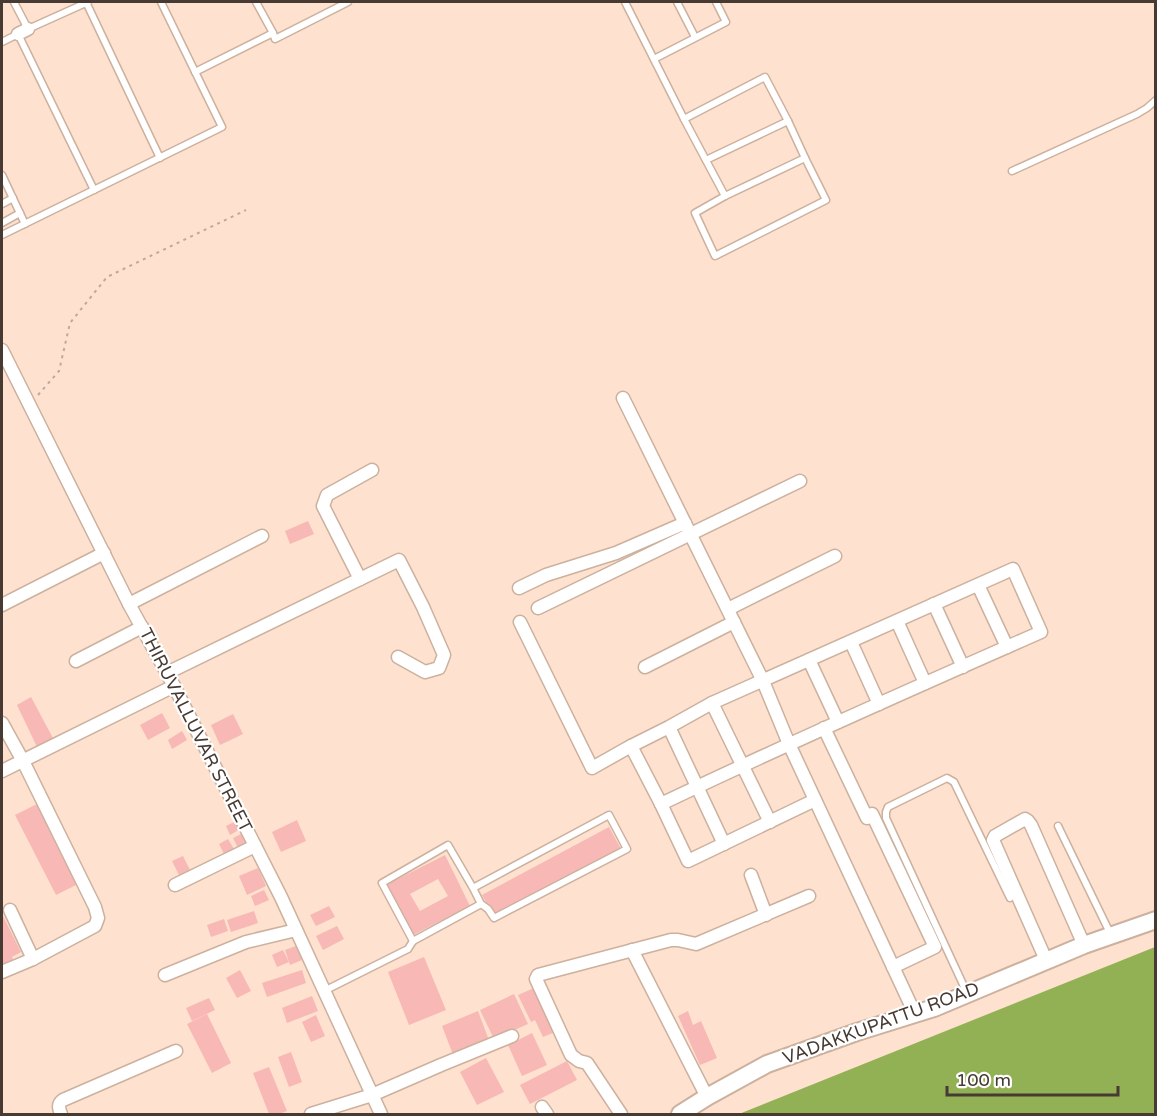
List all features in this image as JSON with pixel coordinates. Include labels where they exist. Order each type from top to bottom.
[{"type":"street","name":"THIRUVALLUVAR STREET","points":[[3,356],[255,846],[381,1114]]},
{"type":"street","points":[[623,398],[763,681],[789,744],[915,1014]]},
{"type":"street","points":[[360,579],[323,506],[327,495],[372,470]]},
{"type":"street","points":[[519,588],[546,575],[687,528],[800,481]]},
{"type":"street","points":[[538,608],[687,528]]},
{"type":"street","points":[[129,604],[262,536]]},
{"type":"street","points":[[2,604],[104,553]]},
{"type":"street","points":[[728,609],[835,556]]},
{"type":"street","points":[[167,673],[399,560],[444,655],[439,668],[425,672],[398,657]]},
{"type":"street","points":[[520,622],[592,768],[712,703],[1013,569],[1041,632],[824,728],[661,804]]},
{"type":"street","points":[[978,585],[1007,647]]},
{"type":"street","points":[[934,604],[963,667]]},
{"type":"street","points":[[897,621],[925,684]]},
{"type":"street","points":[[645,667],[734,622]]},
{"type":"street","points":[[76,661],[142,627]]},
{"type":"street","points":[[851,642],[879,704]]},
{"type":"street","points":[[809,660],[838,722]]},
{"type":"street","points":[[2,771],[174,686]]},
{"type":"street","points":[[712,703],[770,822]]},
{"type":"street","points":[[2,723],[96,907],[98,918],[95,926],[33,959],[2,972]]},
{"type":"street","points":[[669,726],[724,843]]},
{"type":"street","points":[[824,728],[867,818],[872,814],[935,947],[893,967]]},
{"type":"street","points":[[631,746],[688,861],[815,800]]},
{"type":"street","points":[[1046,960],[993,840],[995,836],[1025,819],[1031,825],[1084,945]]},
{"type":"street","points":[[175,885],[255,846]]},
{"type":"street","points":[[750,875],[766,915]]},
{"type":"street","points":[[621,1114],[587,1064],[570,1055],[536,979],[538,975],[671,940],[678,939],[696,944],[809,897]]},
{"type":"street","points":[[10,910],[33,959]]},
{"type":"street","name":"VADAKKUPATTU ROAD","points":[[680,1114],[767,1064],[934,1008],[1046,960],[1155,920]]},
{"type":"street","points":[[165,975],[246,942],[296,930]]},
{"type":"street","points":[[632,950],[707,1097]]},
{"type":"street","points":[[311,1114],[372,1095],[512,1036]]},
{"type":"street","points":[[61,1114],[58,1105],[63,1100],[176,1051]]},
{"type":"lane","points":[[14,2],[23,32],[94,190]]},
{"type":"lane","points":[[2,42],[86,2],[160,158]]},
{"type":"lane","points":[[2,235],[222,127],[161,2]]},
{"type":"lane","points":[[256,2],[275,39],[348,2]]},
{"type":"lane","points":[[625,2],[725,196]]},
{"type":"lane","points":[[677,2],[695,37]]},
{"type":"lane","points":[[654,59],[726,22],[716,2]]},
{"type":"lane","points":[[195,72],[273,33]]},
{"type":"lane","points":[[684,119],[765,76],[788,121],[806,158],[826,200],[715,256],[695,213],[725,196],[806,158]]},
{"type":"lane","points":[[1012,171],[1137,114],[1155,100]]},
{"type":"lane","points":[[706,160],[788,121]]},
{"type":"lane","points":[[2,175],[25,224]]},
{"type":"lane","points":[[2,204],[13,198]]},
{"type":"lane","points":[[2,223],[20,213]]},
{"type":"lane","points":[[968,993],[886,818],[888,807],[947,778],[951,779],[1010,898]]},
{"type":"lane","points":[[413,941],[382,883],[448,845],[472,888],[482,904],[494,918],[627,849],[609,815],[472,888]]},
{"type":"lane","points":[[1058,826],[1112,935]]},
{"type":"lane","points":[[324,991],[408,949],[413,941],[482,904]]},
{"type":"path","points":[[30,405],[59,371],[70,323],[107,276],[246,210]]},
{"type":"shaded area","points":[[1155,947],[1155,1114],[739,1114]]},
{"type":"building","points":[[308,521],[314,534],[290,544],[285,531]]},
{"type":"building","points":[[31,697],[54,740],[38,749],[17,705]]},
{"type":"building","points":[[162,713],[170,728],[148,740],[140,725]]},
{"type":"building","points":[[233,714],[243,734],[220,745],[211,725]]},
{"type":"building","points":[[182,731],[187,740],[172,749],[168,740]]},
{"type":"building","points":[[39,803],[80,883],[56,895],[15,815]]},
{"type":"building","points":[[238,820],[242,828],[230,835],[226,826]]},
{"type":"building","points":[[297,820],[306,841],[281,852],[272,832]]},
{"type":"building","points":[[609,827],[621,849],[494,917],[482,895]]},
{"type":"building","points":[[243,833],[249,844],[239,850],[233,838]]},
{"type":"building","points":[[228,839],[234,849],[224,854],[219,844]]},
{"type":"building","points":[[445,855],[470,906],[411,936],[386,885]],"holes":[[[438,879],[448,896],[420,911],[410,894]]]},
{"type":"building","points":[[183,856],[190,870],[179,875],[172,861]]},
{"type":"building","points":[[258,868],[266,886],[247,895],[239,876]]},
{"type":"building","points":[[264,890],[269,900],[255,906],[251,896]]},
{"type":"building","points":[[329,906],[335,917],[316,926],[310,915]]},
{"type":"building","points":[[254,911],[258,923],[231,932],[227,920]]},
{"type":"building","points":[[2,914],[21,952],[12,957],[14,962],[2,967]]},
{"type":"building","points":[[224,919],[228,931],[211,937],[207,925]]},
{"type":"building","points":[[337,926],[344,939],[323,950],[316,936]]},
{"type":"building","points":[[296,946],[302,960],[290,965],[285,950]]},
{"type":"building","points":[[283,950],[289,962],[277,967],[272,955]]},
{"type":"building","points":[[424,957],[446,1010],[409,1025],[388,972]]},
{"type":"building","points":[[240,970],[251,991],[237,998],[226,978]]},
{"type":"building","points":[[302,970],[306,983],[267,997],[262,983]]},
{"type":"building","points":[[534,988],[555,1032],[543,1037],[535,1020],[531,1022],[518,995]]},
{"type":"building","points":[[514,994],[528,1024],[494,1039],[480,1010]]},
{"type":"building","points":[[312,996],[318,1011],[287,1023],[282,1008]]},
{"type":"building","points":[[209,998],[215,1010],[192,1021],[186,1008]]},
{"type":"building","points":[[478,1011],[490,1043],[454,1057],[442,1026]]},
{"type":"building","points":[[688,1011],[693,1025],[701,1021],[717,1058],[700,1065],[678,1016]]},
{"type":"building","points":[[207,1014],[231,1063],[212,1073],[187,1024]]},
{"type":"building","points":[[316,1015],[325,1036],[311,1042],[302,1022]]},
{"type":"building","points":[[532,1033],[547,1065],[522,1076],[508,1045]]},
{"type":"building","points":[[291,1052],[302,1082],[289,1087],[278,1057]]},
{"type":"building","points":[[486,1058],[504,1092],[477,1105],[460,1072]]},
{"type":"building","points":[[567,1061],[577,1080],[530,1104],[520,1085]]},
{"type":"building","points":[[269,1067],[287,1111],[279,1114],[269,1114],[253,1073]]}]
